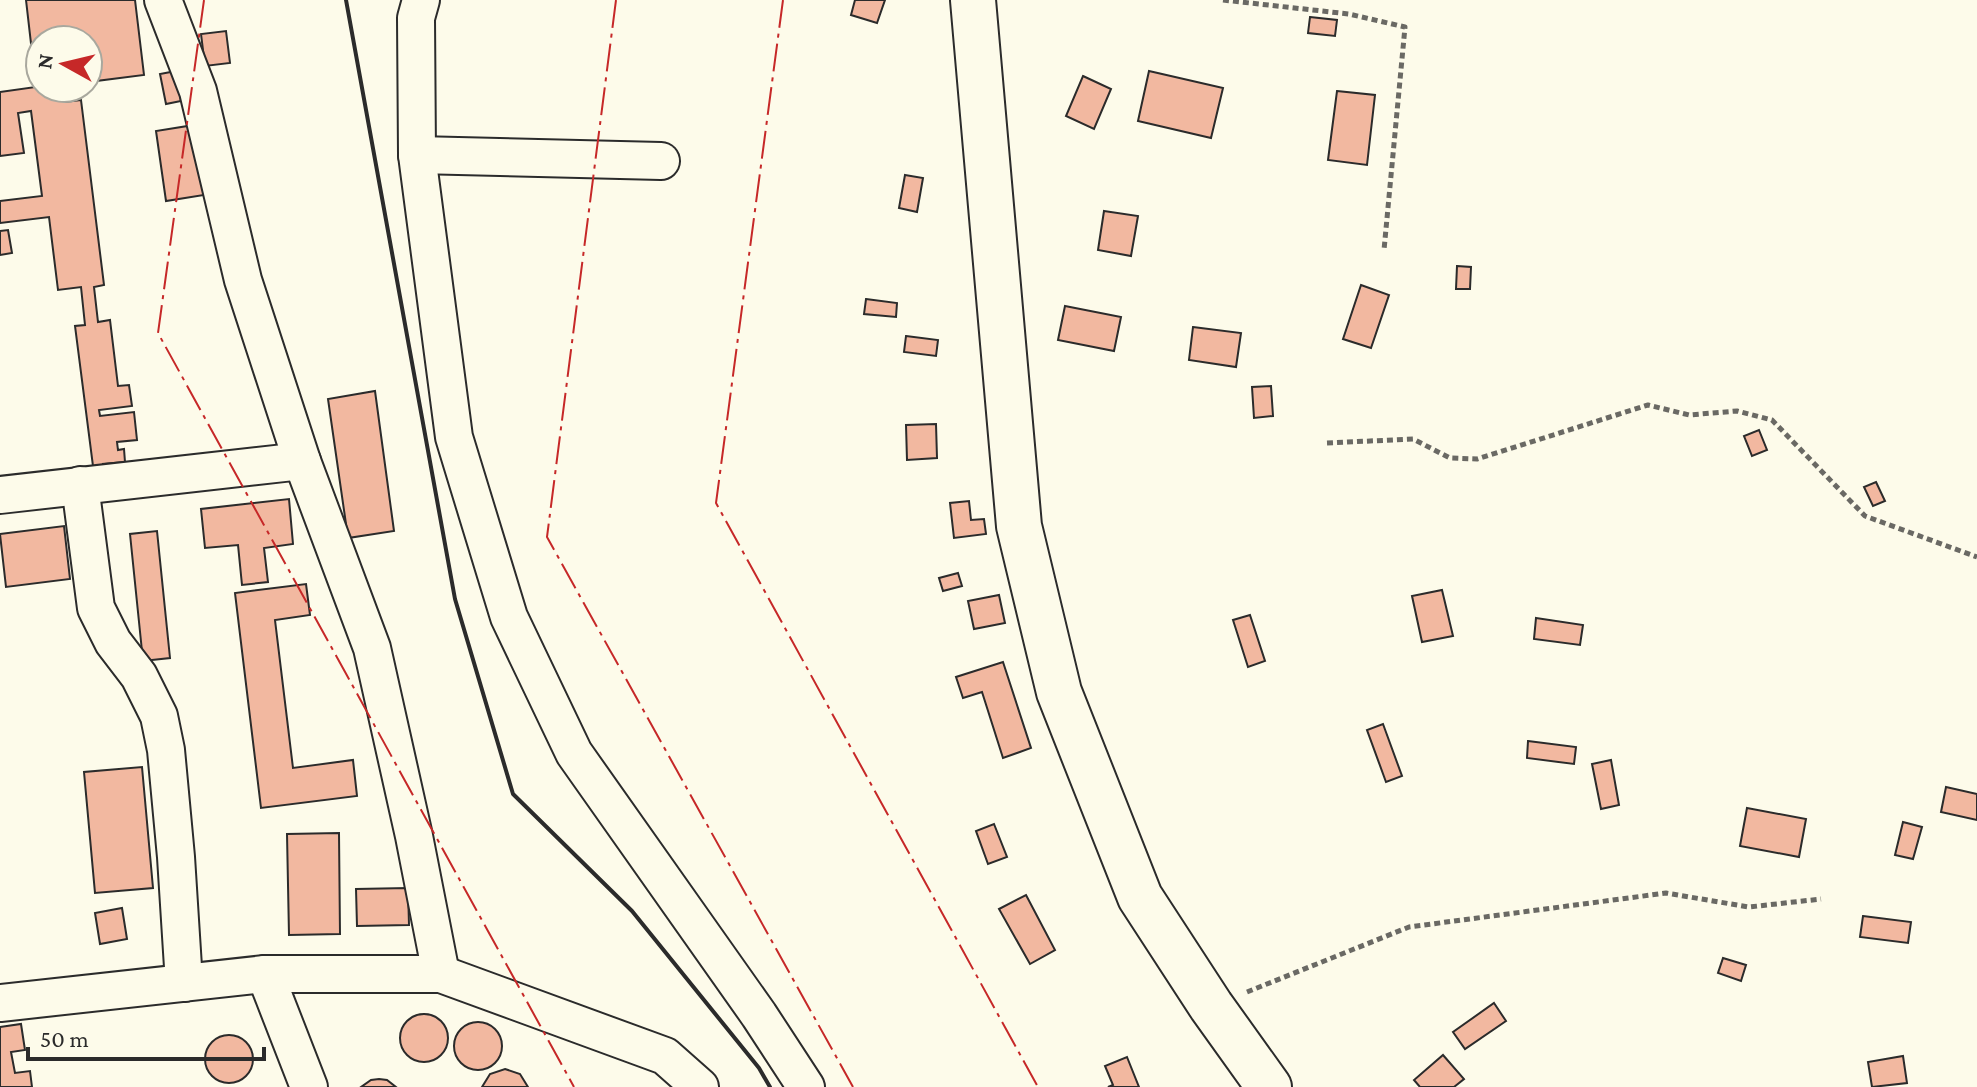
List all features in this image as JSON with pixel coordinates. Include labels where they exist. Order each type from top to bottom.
[{"type":"main road","points":[[973,0],[1019,526],[1059,692],[1140,897],[1211,1006],[1269,1087]]},
{"type":"street","points":[[163,0],[198,91],[243,280],[302,461],[372,648],[441,974]]},
{"type":"street","points":[[421,0],[416,18],[417,155],[454,437],[509,617],[574,753],[759,1015],[806,1087]]},
{"type":"street","points":[[417,155],[661,161]]},
{"type":"street","points":[[0,495],[302,461]]},
{"type":"street","points":[[80,485],[96,608],[113,642],[139,676],[159,716],[166,750],[184,983]]},
{"type":"street","points":[[265,974],[309,1087]]},
{"type":"street","points":[[0,1003],[265,974],[441,974],[665,1056],[700,1087]]},
{"type":"path","points":[[1223,0],[1349,14],[1405,27],[1384,250]]},
{"type":"path","points":[[1327,443],[1413,439],[1450,458],[1477,459],[1648,405],[1689,415],[1737,411],[1772,420],[1865,516],[1977,557]]},
{"type":"path","points":[[1211,1006],[1409,927],[1666,893],[1749,907],[1821,899]]},
{"type":"building","points":[[26,0],[135,0],[144,75],[104,80],[104,24],[29,24]]},
{"type":"building","points":[[855,0],[885,0],[877,23],[851,15]]},
{"type":"building","points":[[1310,17],[1337,20],[1335,36],[1308,33]]},
{"type":"building","points":[[226,31],[230,63],[205,66],[201,34]]},
{"type":"building","points":[[176,71],[181,101],[166,104],[160,74]]},
{"type":"building","points":[[1149,71],[1223,88],[1211,138],[1138,121]]},
{"type":"building","points":[[1083,76],[1111,89],[1094,129],[1066,116]]},
{"type":"building","points":[[24,89],[24,104],[81,104],[104,285],[94,287],[98,322],[110,320],[118,386],[129,385],[132,406],[99,410],[100,416],[134,412],[137,440],[117,442],[118,450],[124,449],[125,462],[103,464],[104,473],[94,474],[75,326],[85,325],[81,287],[58,290],[49,217],[0,223],[0,201],[42,196],[31,111],[18,113],[24,153],[0,156],[0,92]]},
{"type":"building","points":[[1337,91],[1375,95],[1367,165],[1328,160]]},
{"type":"building","points":[[194,125],[204,195],[166,201],[156,131]]},
{"type":"building","points":[[905,175],[923,178],[917,212],[899,208]]},
{"type":"building","points":[[1104,211],[1138,216],[1131,256],[1098,250]]},
{"type":"building","points":[[8,230],[12,253],[0,255],[0,231]]},
{"type":"building","points":[[1457,266],[1471,267],[1470,289],[1456,289]]},
{"type":"building","points":[[1361,285],[1389,295],[1371,348],[1343,339]]},
{"type":"building","points":[[866,299],[897,303],[896,317],[864,314]]},
{"type":"building","points":[[1065,306],[1121,317],[1114,351],[1058,340]]},
{"type":"building","points":[[1193,327],[1241,333],[1236,367],[1189,360]]},
{"type":"building","points":[[906,336],[938,340],[936,356],[904,352]]},
{"type":"building","points":[[1271,386],[1273,416],[1254,418],[1252,387]]},
{"type":"building","points":[[375,391],[394,531],[348,538],[328,399]]},
{"type":"building","points":[[936,424],[937,458],[907,460],[906,425]]},
{"type":"building","points":[[1759,430],[1767,450],[1752,456],[1744,436]]},
{"type":"building","points":[[1876,482],[1885,501],[1873,506],[1864,487]]},
{"type":"building","points":[[289,499],[293,544],[264,548],[268,582],[242,585],[238,545],[205,548],[201,509]]},
{"type":"building","points":[[969,501],[971,520],[984,519],[986,534],[954,538],[950,503]]},
{"type":"building","points":[[64,526],[70,579],[6,587],[0,534]]},
{"type":"building","points":[[157,531],[170,658],[143,661],[130,534]]},
{"type":"building","points":[[958,573],[962,586],[943,591],[939,578]]},
{"type":"building","points":[[306,584],[310,615],[275,620],[293,768],[353,760],[357,796],[261,808],[235,593]]},
{"type":"building","points":[[1442,590],[1453,636],[1422,642],[1412,596]]},
{"type":"building","points":[[999,595],[1005,623],[974,629],[968,601]]},
{"type":"building","points":[[1250,615],[1265,661],[1248,667],[1233,620]]},
{"type":"building","points":[[1536,618],[1583,625],[1580,645],[1534,639]]},
{"type":"building","points":[[1003,662],[1031,748],[1003,758],[982,692],[963,698],[956,677]]},
{"type":"building","points":[[1383,724],[1402,776],[1386,782],[1367,730]]},
{"type":"building","points":[[1528,741],[1576,747],[1574,764],[1527,758]]},
{"type":"building","points":[[1611,760],[1619,805],[1601,809],[1592,764]]},
{"type":"building","points":[[142,767],[153,888],[95,893],[84,772]]},
{"type":"building","points":[[1946,787],[1977,794],[1977,820],[1941,812]]},
{"type":"building","points":[[1747,808],[1806,819],[1799,857],[1740,846]]},
{"type":"building","points":[[1903,822],[1922,827],[1913,859],[1895,855]]},
{"type":"building","points":[[994,824],[1007,857],[988,864],[976,831]]},
{"type":"building","points":[[339,833],[340,934],[289,935],[287,834]]},
{"type":"building","points":[[408,888],[409,925],[357,926],[356,889]]},
{"type":"building","points":[[1026,895],[1055,950],[1030,964],[999,909]]},
{"type":"building","points":[[122,908],[127,939],[100,944],[95,913]]},
{"type":"building","points":[[1863,916],[1911,922],[1908,943],[1860,937]]},
{"type":"building","points":[[1723,958],[1746,965],[1741,981],[1718,973]]},
{"type":"building","points":[[1494,1003],[1506,1021],[1465,1049],[1453,1032]]},
{"type":"building","points":[[424,1014],[441,1021],[448,1038],[441,1055],[424,1062],[407,1055],[400,1038],[407,1021]]},
{"type":"building","points":[[478,1022],[495,1029],[502,1046],[495,1063],[478,1070],[461,1063],[454,1046],[461,1029]]},
{"type":"building","points":[[21,1024],[25,1050],[11,1052],[15,1073],[30,1071],[32,1087],[0,1087],[0,1027]]},
{"type":"building","points":[[229,1035],[246,1042],[253,1059],[246,1076],[229,1083],[212,1076],[205,1059],[212,1042]]},
{"type":"building","points":[[1443,1055],[1464,1079],[1454,1087],[1420,1087],[1414,1080]]},
{"type":"building","points":[[1903,1056],[1907,1083],[1872,1087],[1868,1062]]},
{"type":"building","points":[[1127,1057],[1139,1087],[1108,1087],[1113,1085],[1105,1066]]},
{"type":"building","points":[[505,1069],[520,1074],[528,1087],[482,1087],[490,1074]]},
{"type":"building","points":[[371,1080],[387,1080],[396,1087],[361,1087]]},
{"type":"wall","points":[[346,0],[455,599],[513,794],[632,911],[759,1068],[770,1087]]},
{"type":"power","points":[[204,0],[158,333],[574,1087]]},
{"type":"power","points":[[616,0],[547,537],[853,1087]]},
{"type":"power","points":[[783,0],[716,503],[1038,1087]]}]
